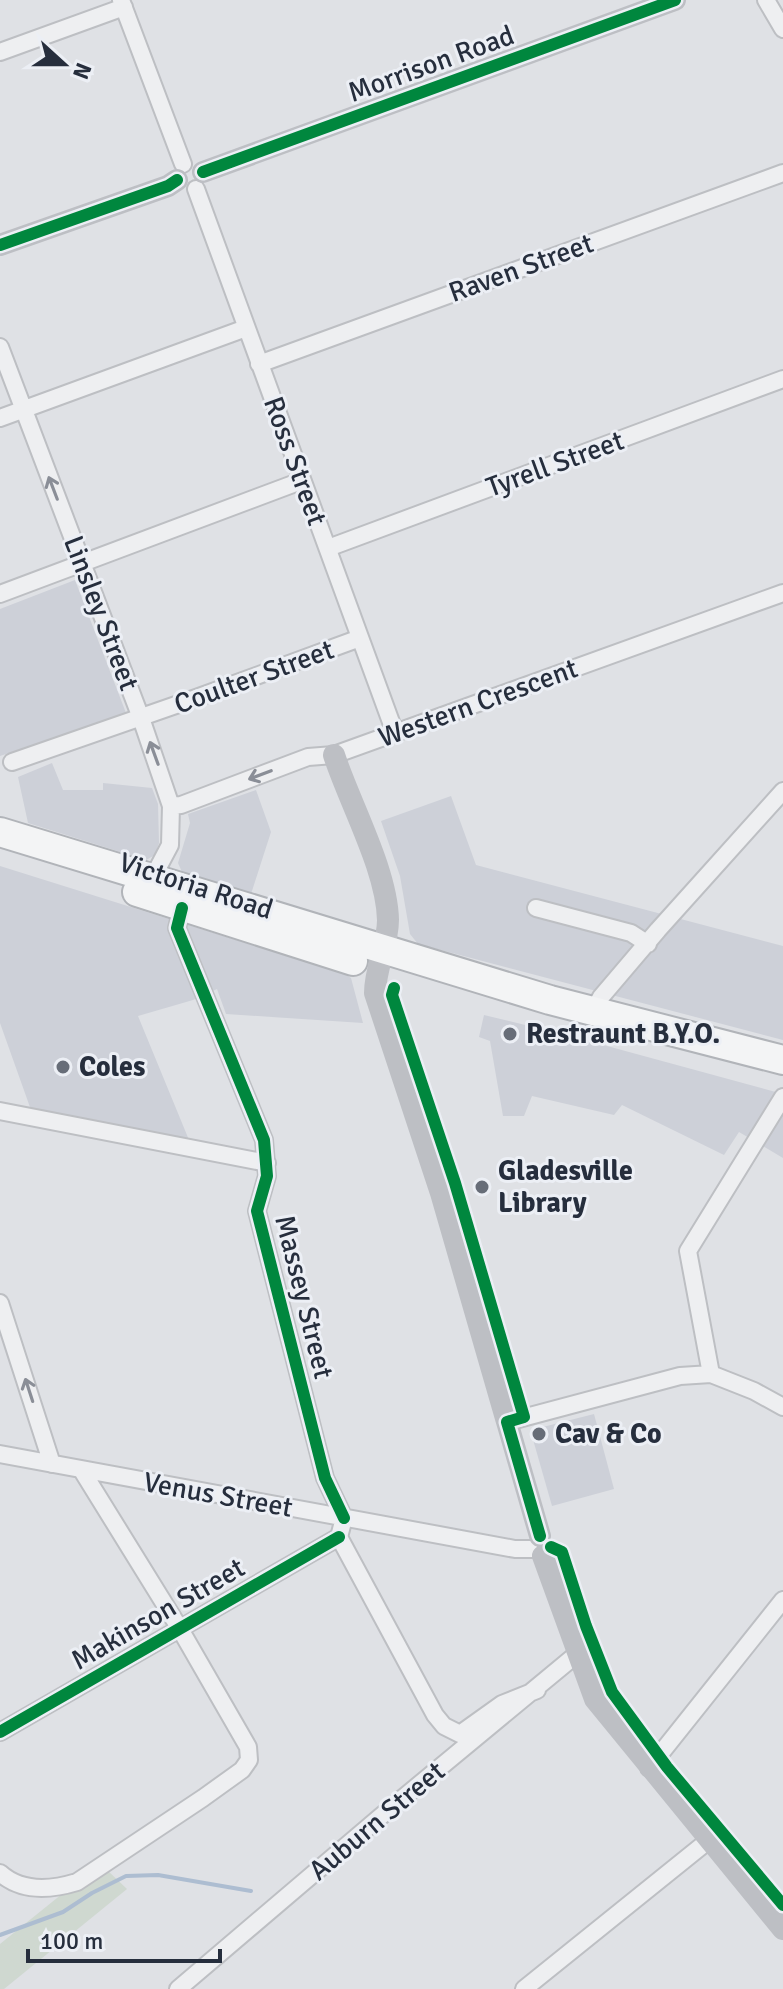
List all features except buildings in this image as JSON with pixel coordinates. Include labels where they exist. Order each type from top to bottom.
[{"type":"highway","name":"Victoria Road","points":[[0,832],[265,911],[380,959],[585,1024],[783,1072]]},
{"type":"highway","name":"Victoria Road","points":[[0,846],[182,908],[783,1060]]},
{"type":"main road","name":"Morrison Road","points":[[0,245],[675,0]]},
{"type":"main road","points":[[334,755],[382,887],[388,921],[375,993],[441,1193],[507,1422],[538,1547],[577,1654],[595,1699],[783,1929]]},
{"type":"street","points":[[766,0],[783,29]]},
{"type":"street","name":"Ross Street","points":[[123,4],[395,733]]},
{"type":"street","points":[[0,52],[123,4]]},
{"type":"street","name":"Raven Street","points":[[259,364],[783,173]]},
{"type":"street","points":[[0,418],[246,328]]},
{"type":"street","name":"Linsley Street","points":[[0,347],[141,718],[171,806],[170,845],[152,879]]},
{"type":"street","name":"Tyrell Street","points":[[328,548],[783,379]]},
{"type":"street","points":[[0,594],[301,481]]},
{"type":"street","name":"Western Crescent","points":[[171,806],[181,805],[308,757],[334,755],[783,593]]},
{"type":"street","name":"Coulter Street","points":[[12,762],[360,638]]},
{"type":"street","points":[[593,1011],[601,997],[783,791]]},
{"type":"street","name":"Massey Street","points":[[182,908],[177,928],[264,1140],[267,1176],[257,1211],[325,1478],[344,1518]]},
{"type":"street","points":[[536,908],[631,933],[648,944]]},
{"type":"street","points":[[711,1374],[688,1251],[783,1097]]},
{"type":"street","points":[[0,1111],[267,1163]]},
{"type":"street","points":[[0,1303],[52,1464]]},
{"type":"street","points":[[507,1422],[680,1376],[711,1374],[754,1391],[783,1407]]},
{"type":"street","name":"Venus Street","points":[[0,1454],[515,1549],[538,1547]]},
{"type":"street","points":[[0,1873],[20,1886],[57,1888],[77,1882],[203,1798],[247,1765],[250,1754],[180,1629],[81,1469]]},
{"type":"street","points":[[344,1518],[339,1537],[435,1715],[444,1726],[460,1734],[502,1704],[537,1690]]},
{"type":"street","name":"Makinson Street","points":[[0,1732],[339,1537]]},
{"type":"street","points":[[649,1768],[783,1600]]},
{"type":"street","name":"Auburn Street","points":[[178,1989],[577,1654]]},
{"type":"street","points":[[524,1989],[709,1840]]},
{"type":"shaded area","points":[[75,580],[126,713],[0,756],[0,609]]},
{"type":"shaded area","points":[[52,763],[63,790],[103,790],[103,783],[152,788],[158,804],[159,843],[155,855],[146,860],[28,823],[18,777]]},
{"type":"shaded area","points":[[256,790],[271,832],[251,894],[182,872],[178,863],[190,823],[188,814]]},
{"type":"shaded area","points":[[451,796],[476,865],[783,946],[783,1040],[418,944],[410,934],[400,876],[381,821]]},
{"type":"shaded area","points":[[0,866],[345,974],[351,978],[363,1023],[226,1014],[217,989],[193,1000],[138,1016],[189,1140],[31,1110],[0,1023]]},
{"type":"shaded area","points":[[484,1015],[783,1094],[783,1158],[739,1132],[724,1155],[622,1105],[614,1115],[532,1096],[524,1116],[503,1116],[490,1041],[479,1037]]},
{"type":"shaded area","points":[[594,1414],[614,1489],[552,1506],[532,1436],[535,1429]]},
{"type":"shaded area","points":[[108,1871],[127,1889],[4,1989],[0,1989],[0,1944],[62,1894]]},
{"type":"waterway","points":[[0,1935],[63,1912],[126,1876],[158,1875],[251,1891]]},
{"type":"cycle path","points":[[203,172],[675,0]]},
{"type":"cycle path","points":[[0,245],[168,186],[177,180]]},
{"type":"cycle path","points":[[182,908],[177,928],[264,1140],[267,1176],[257,1211],[325,1478],[344,1518]]},
{"type":"cycle path","points":[[394,988],[392,995],[455,1183],[524,1417],[507,1422],[540,1536]]},
{"type":"cycle path","points":[[0,1732],[339,1537]]},
{"type":"cycle path","points":[[551,1547],[562,1552],[612,1692],[667,1767],[783,1905]]},
{"type":"place","name":"Restraunt B.Y.O.","points":[[510,1034]]},
{"type":"place","name":"Coles","points":[[63,1067]]},
{"type":"place","name":"Gladesville Library","points":[[482,1187]]},
{"type":"place","name":"Cav & Co","points":[[539,1434]]}]
